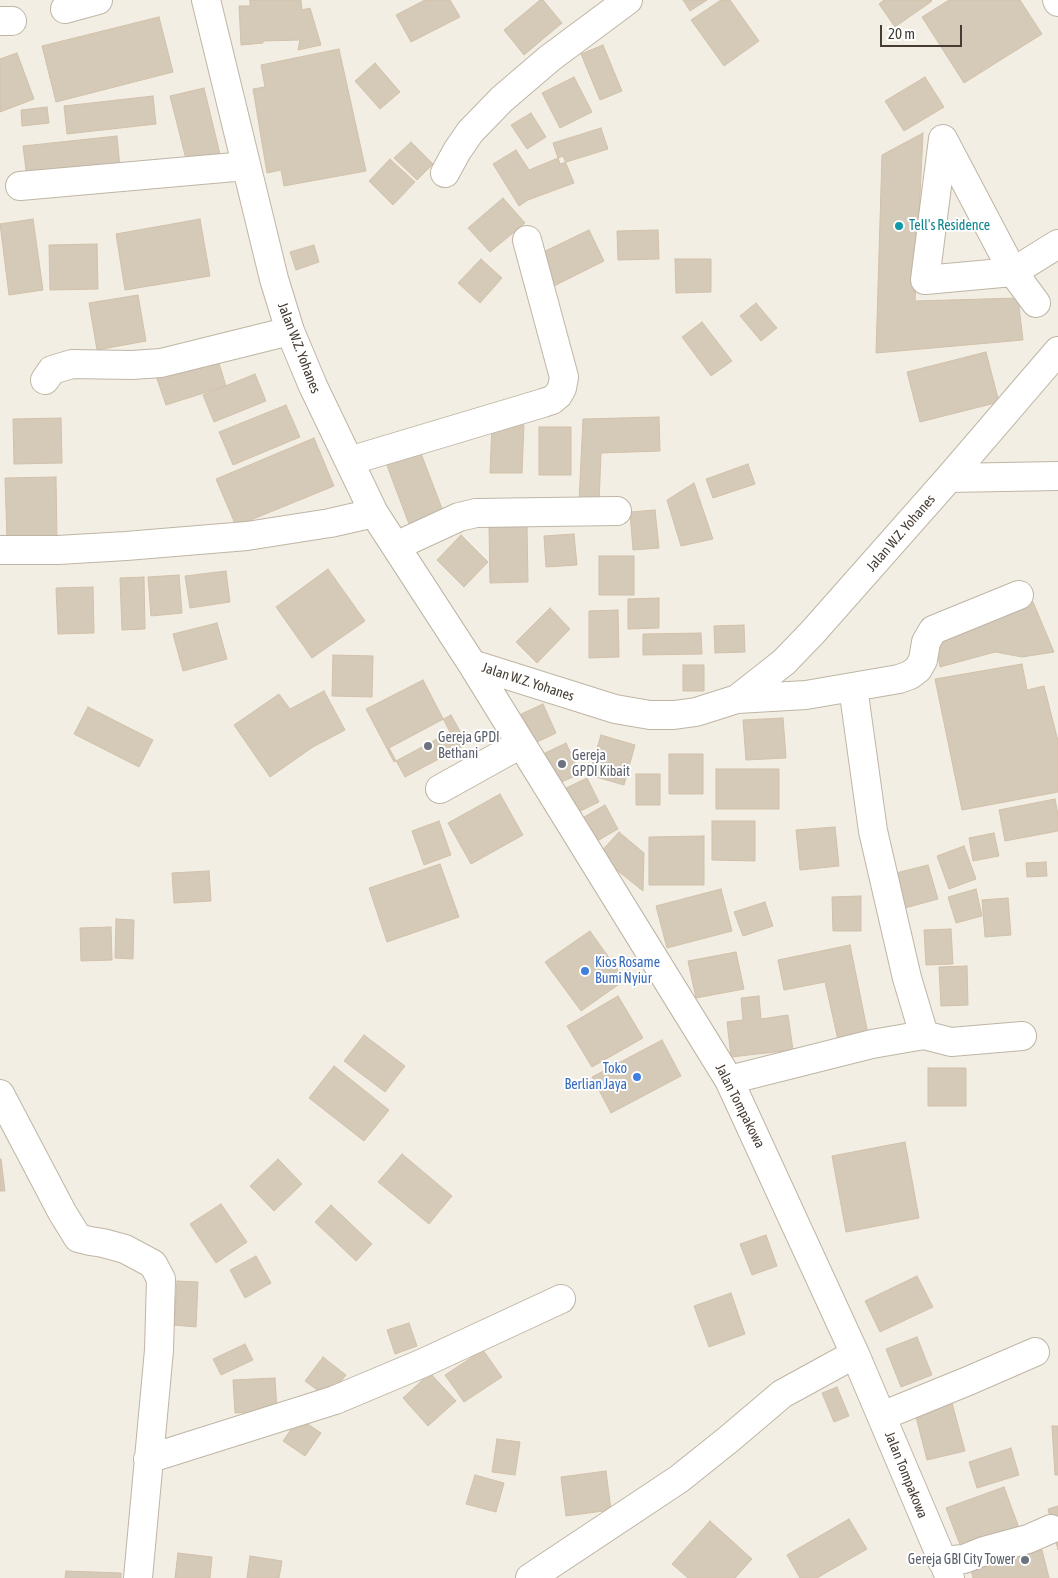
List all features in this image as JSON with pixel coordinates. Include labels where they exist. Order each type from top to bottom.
[{"type":"street","points":[[65,9],[98,0]]},
{"type":"street","name":"Jalan W.Z. Yohanes","points":[[206,0],[274,279],[290,331],[313,386],[374,513],[472,664],[615,709],[650,715],[674,715],[696,712],[737,699],[784,662],[812,633],[1058,351]]},
{"type":"street","points":[[445,173],[470,132],[502,99],[550,58],[628,0]]},
{"type":"street","points":[[1036,303],[1013,272],[943,139],[925,280],[1013,272],[1058,244]]},
{"type":"street","points":[[20,186],[246,166]]},
{"type":"street","points":[[349,461],[543,403],[552,400],[558,395],[562,388],[564,377],[527,240]]},
{"type":"street","points":[[45,380],[52,370],[72,364],[132,366],[160,363],[290,331]]},
{"type":"street","points":[[949,478],[1058,476]]},
{"type":"street","points":[[396,546],[459,517],[476,513],[617,511]]},
{"type":"street","points":[[0,550],[58,550],[231,538],[330,523],[374,513]]},
{"type":"street","points":[[737,699],[806,694],[899,680],[918,669],[923,660],[926,642],[932,630],[1019,595]]},
{"type":"street","name":"Jalan Tompakowa","points":[[472,664],[729,1080],[856,1354],[946,1570]]},
{"type":"street","points":[[853,687],[873,831],[907,978],[924,1034]]},
{"type":"street","points":[[440,789],[521,744]]},
{"type":"street","points":[[729,1080],[872,1044],[924,1034],[951,1042],[1022,1036]]},
{"type":"street","points":[[2,1102],[78,1238],[125,1249],[153,1264],[160,1279],[159,1350],[138,1578]]},
{"type":"street","points":[[148,1459],[335,1400],[423,1363],[560,1299]]},
{"type":"street","points":[[882,1416],[1035,1352]]},
{"type":"street","points":[[530,1578],[679,1479],[791,1387],[856,1354]]},
{"type":"street","points":[[946,1570],[964,1559],[984,1551],[1028,1539],[1051,1529]]},
{"type":"building","points":[[250,0],[301,0],[302,10],[310,8],[321,45],[298,50],[300,40],[263,41],[263,43],[241,45],[239,6],[250,6]]},
{"type":"building","points":[[425,0],[450,0],[460,17],[411,42],[396,15]]},
{"type":"building","points":[[540,0],[543,0],[562,23],[524,55],[504,30]]},
{"type":"building","points":[[683,0],[707,0],[690,11]]},
{"type":"building","points":[[721,0],[730,0],[759,41],[724,66],[691,20]]},
{"type":"building","points":[[884,0],[932,1],[895,27],[879,4]]},
{"type":"building","points":[[949,0],[1020,0],[1042,34],[964,83],[922,17]]},
{"type":"building","points":[[159,17],[173,72],[56,102],[42,46]]},
{"type":"building","points":[[603,45],[622,91],[600,100],[581,54]]},
{"type":"building","points":[[339,49],[366,171],[284,186],[281,170],[267,173],[253,89],[265,87],[261,65]]},
{"type":"building","points":[[17,53],[34,99],[0,112],[0,59]]},
{"type":"building","points":[[375,63],[400,92],[380,109],[355,81]]},
{"type":"building","points":[[574,77],[592,112],[560,128],[542,93]]},
{"type":"building","points":[[925,77],[944,107],[904,131],[885,101]]},
{"type":"building","points":[[204,88],[220,154],[187,163],[170,96]]},
{"type":"building","points":[[153,96],[156,124],[67,134],[64,106]]},
{"type":"building","points":[[47,107],[49,123],[22,126],[21,110]]},
{"type":"building","points":[[531,113],[546,137],[527,149],[511,125]]},
{"type":"building","points":[[601,128],[608,149],[560,164],[553,143]]},
{"type":"building","name":"Tell's Residence","points":[[923,133],[915,301],[1018,298],[1023,340],[876,353],[882,155]]},
{"type":"building","points":[[117,136],[120,168],[27,178],[23,146]]},
{"type":"building","points":[[411,142],[433,164],[417,180],[394,158]]},
{"type":"building","points":[[516,150],[529,170],[563,156],[574,183],[528,200],[519,206],[493,164]]},
{"type":"building","points":[[390,159],[415,182],[393,205],[369,181]]},
{"type":"building","points":[[503,198],[525,223],[490,252],[468,228]]},
{"type":"building","points":[[33,219],[43,290],[9,295],[0,224]]},
{"type":"building","points":[[200,219],[210,276],[125,290],[116,234]]},
{"type":"building","points":[[589,230],[604,261],[554,286],[539,254]]},
{"type":"building","points":[[658,230],[659,259],[618,260],[617,231]]},
{"type":"building","points":[[97,244],[98,289],[50,290],[49,245]]},
{"type":"building","points":[[314,245],[319,262],[296,270],[290,252]]},
{"type":"building","points":[[481,259],[502,278],[480,303],[458,283]]},
{"type":"building","points":[[675,259],[711,259],[711,292],[676,293]]},
{"type":"building","points":[[138,295],[146,341],[97,350],[89,303]]},
{"type":"building","points":[[756,303],[777,328],[761,341],[740,316]]},
{"type":"building","points":[[702,322],[732,361],[711,376],[682,337]]},
{"type":"building","points":[[986,352],[999,402],[920,422],[907,372]]},
{"type":"building","points":[[217,357],[226,386],[166,405],[156,376]]},
{"type":"building","points":[[255,374],[266,401],[214,422],[203,395]]},
{"type":"building","points":[[286,405],[300,437],[233,465],[219,432]]},
{"type":"building","points":[[659,417],[660,451],[601,453],[599,503],[579,502],[583,419]]},
{"type":"building","points":[[61,418],[62,463],[14,464],[13,419]]},
{"type":"building","points":[[492,424],[524,425],[522,473],[490,473]]},
{"type":"building","points":[[539,427],[571,427],[571,475],[539,475]]},
{"type":"building","points":[[314,438],[334,486],[236,526],[216,479]]},
{"type":"building","points":[[417,443],[443,511],[409,524],[383,455]]},
{"type":"building","points":[[748,464],[755,484],[713,498],[706,479]]},
{"type":"building","points":[[56,477],[57,540],[7,540],[5,478]]},
{"type":"building","points":[[694,483],[713,539],[681,546],[667,500]]},
{"type":"building","points":[[655,510],[659,548],[633,550],[630,512]]},
{"type":"building","points":[[527,526],[528,582],[490,583],[489,527]]},
{"type":"building","points":[[574,534],[577,565],[546,567],[544,536]]},
{"type":"building","points":[[461,535],[488,562],[464,587],[437,560]]},
{"type":"building","points":[[599,556],[634,556],[634,595],[599,595]]},
{"type":"building","points":[[328,569],[365,621],[312,658],[276,607]]},
{"type":"building","points":[[226,571],[230,602],[190,608],[185,576]]},
{"type":"building","points":[[179,575],[182,613],[151,616],[148,577]]},
{"type":"building","points":[[144,577],[145,629],[122,630],[120,578]]},
{"type":"building","points":[[93,587],[94,633],[58,634],[56,588]]},
{"type":"building","points":[[659,598],[659,628],[628,629],[628,599]]},
{"type":"building","points":[[1033,602],[1054,652],[1022,657],[995,652],[940,667],[936,640]]},
{"type":"building","points":[[550,608],[570,629],[537,663],[516,642]]},
{"type":"building","points":[[618,610],[619,657],[589,658],[589,611]]},
{"type":"building","points":[[217,623],[227,659],[183,671],[173,634]]},
{"type":"building","points":[[744,625],[745,652],[715,653],[714,626]]},
{"type":"building","points":[[701,633],[702,654],[643,655],[643,634]]},
{"type":"building","points":[[333,655],[373,656],[372,697],[332,696]]},
{"type":"building","points":[[1022,664],[1027,690],[1044,686],[1058,741],[1058,792],[962,810],[935,679]]},
{"type":"building","points":[[683,665],[704,665],[704,691],[683,691]]},
{"type":"building","points":[[423,680],[450,732],[394,762],[366,709]]},
{"type":"building","points":[[324,691],[345,730],[313,747],[270,777],[234,725],[279,694],[290,709]]},
{"type":"building","points":[[543,704],[556,733],[533,744],[519,715]]},
{"type":"building","points":[[88,707],[153,740],[139,767],[74,734]]},
{"type":"building","name":"Gereja GPDI Bethani","points":[[451,715],[467,744],[405,777],[389,748]]},
{"type":"building","points":[[783,718],[786,758],[746,760],[743,720]]},
{"type":"building","points":[[601,735],[635,745],[624,785],[589,775]]},
{"type":"building","name":"Gereja GPDI Kibait","points":[[566,743],[580,774],[557,784],[543,754]]},
{"type":"building","points":[[669,754],[703,754],[703,794],[669,794]]},
{"type":"building","points":[[716,769],[779,769],[779,809],[716,809]]},
{"type":"building","points":[[636,774],[660,774],[660,805],[636,805]]},
{"type":"building","points":[[587,778],[599,802],[572,815],[560,791]]},
{"type":"building","points":[[500,794],[523,835],[471,864],[448,823]]},
{"type":"building","points":[[1055,799],[1058,831],[1005,841],[999,810]]},
{"type":"building","points":[[605,805],[618,829],[592,844],[577,821]]},
{"type":"building","points":[[439,821],[451,855],[424,865],[412,831]]},
{"type":"building","points":[[712,821],[755,821],[755,861],[712,860]]},
{"type":"building","points":[[835,827],[839,866],[800,870],[796,830]]},
{"type":"building","points":[[619,832],[644,853],[643,891],[598,855]]},
{"type":"building","points":[[994,833],[999,856],[973,861],[969,838]]},
{"type":"building","points":[[704,836],[704,885],[649,885],[649,837]]},
{"type":"building","points":[[964,846],[976,879],[949,889],[937,856]]},
{"type":"building","points":[[1046,862],[1047,876],[1027,877],[1026,863]]},
{"type":"building","points":[[440,864],[459,917],[387,942],[369,888]]},
{"type":"building","points":[[928,865],[938,899],[905,908],[896,873]]},
{"type":"building","points":[[209,871],[211,901],[174,903],[172,873]]},
{"type":"building","points":[[721,889],[732,931],[667,948],[656,906]]},
{"type":"building","points":[[976,889],[982,916],[956,923],[948,897]]},
{"type":"building","points":[[861,896],[861,931],[833,931],[832,897]]},
{"type":"building","points":[[1008,898],[1011,935],[985,937],[982,900]]},
{"type":"building","points":[[765,902],[773,926],[743,936],[734,912]]},
{"type":"building","points":[[116,919],[134,920],[133,959],[115,958]]},
{"type":"building","points":[[111,927],[112,960],[81,961],[80,928]]},
{"type":"building","points":[[951,929],[953,964],[926,965],[924,930]]},
{"type":"building","name":"Kios Rosame Bumi Nyiur","points":[[590,931],[625,980],[581,1011],[545,962]]},
{"type":"building","points":[[850,945],[868,1034],[838,1040],[825,982],[784,990],[778,960]]},
{"type":"building","points":[[736,952],[744,989],[696,998],[688,961]]},
{"type":"building","points":[[967,966],[968,1005],[941,1006],[939,967]]},
{"type":"building","points":[[618,996],[643,1038],[592,1067],[567,1026]]},
{"type":"building","points":[[759,996],[761,1019],[788,1015],[793,1050],[731,1057],[727,1022],[743,1020],[741,998]]},
{"type":"building","points":[[364,1035],[405,1066],[385,1092],[344,1061]]},
{"type":"building","name":"Toko Berlian Jaya","points":[[662,1040],[681,1076],[611,1113],[592,1077]]},
{"type":"building","points":[[334,1066],[389,1110],[364,1141],[309,1098]]},
{"type":"building","points":[[928,1068],[966,1068],[966,1106],[928,1106]]},
{"type":"building","points":[[905,1142],[919,1218],[846,1232],[832,1156]]},
{"type":"building","points":[[402,1154],[452,1196],[429,1224],[378,1182]]},
{"type":"building","points":[[1,1159],[5,1191],[0,1191]]},
{"type":"building","points":[[278,1159],[302,1184],[274,1211],[250,1186]]},
{"type":"building","points":[[221,1204],[247,1242],[216,1263],[190,1224]]},
{"type":"building","points":[[331,1205],[372,1244],[356,1261],[315,1222]]},
{"type":"building","points":[[766,1235],[777,1266],[752,1275],[740,1244]]},
{"type":"building","points":[[256,1256],[271,1283],[245,1298],[230,1270]]},
{"type":"building","points":[[917,1276],[933,1307],[880,1332],[865,1301]]},
{"type":"building","points":[[177,1281],[198,1282],[196,1327],[174,1325]]},
{"type":"building","points":[[731,1293],[745,1334],[709,1347],[694,1306]]},
{"type":"building","points":[[409,1323],[417,1346],[395,1354],[387,1330]]},
{"type":"building","points":[[917,1337],[932,1375],[901,1387],[886,1349]]},
{"type":"building","points":[[245,1344],[253,1360],[221,1375],[213,1359]]},
{"type":"building","points":[[483,1350],[502,1377],[464,1402],[445,1375]]},
{"type":"building","points":[[323,1357],[346,1375],[328,1398],[305,1381]]},
{"type":"building","points":[[430,1373],[456,1401],[428,1426],[403,1398]]},
{"type":"building","points":[[275,1378],[277,1411],[235,1413],[233,1380]]},
{"type":"building","points":[[837,1387],[849,1416],[834,1422],[822,1393]]},
{"type":"building","points":[[952,1403],[965,1451],[927,1460],[915,1413]]},
{"type":"building","points":[[299,1418],[321,1433],[305,1456],[283,1441]]},
{"type":"building","points":[[1052,1426],[1058,1426],[1058,1475],[1055,1475]]},
{"type":"building","points":[[497,1439],[520,1442],[515,1475],[492,1472]]},
{"type":"building","points":[[1011,1448],[1019,1475],[977,1488],[969,1462]]},
{"type":"building","points":[[606,1471],[611,1510],[566,1516],[561,1477]]},
{"type":"building","points":[[475,1475],[504,1483],[496,1512],[466,1504]]},
{"type":"building","points":[[1004,1487],[1022,1536],[965,1558],[946,1508]]},
{"type":"building","points":[[1058,1506],[1058,1550],[1048,1509]]},
{"type":"building","points":[[849,1519],[867,1549],[817,1578],[800,1578],[787,1555]]},
{"type":"building","points":[[710,1521],[752,1559],[735,1578],[688,1578],[672,1564]]},
{"type":"building","name":"Gereja GBI City Tower","points":[[1042,1550],[1049,1578],[973,1578],[971,1570]]},
{"type":"building","points":[[178,1553],[212,1557],[210,1578],[175,1578]]},
{"type":"building","points":[[250,1556],[282,1561],[279,1578],[247,1578]]},
{"type":"building","points":[[66,1571],[121,1573],[121,1578],[65,1578]]},
{"type":"place","name":"Tell's Residence","points":[[899,226]]},
{"type":"place","name":"Gereja GPDI Bethani","points":[[428,746]]},
{"type":"place","name":"Gereja GPDI Kibait","points":[[562,764]]},
{"type":"place","name":"Kios Rosame Bumi Nyiur","points":[[585,971]]},
{"type":"place","name":"Toko Berlian Jaya","points":[[637,1077]]},
{"type":"place","name":"Gereja GBI City Tower","points":[[1025,1560]]}]
